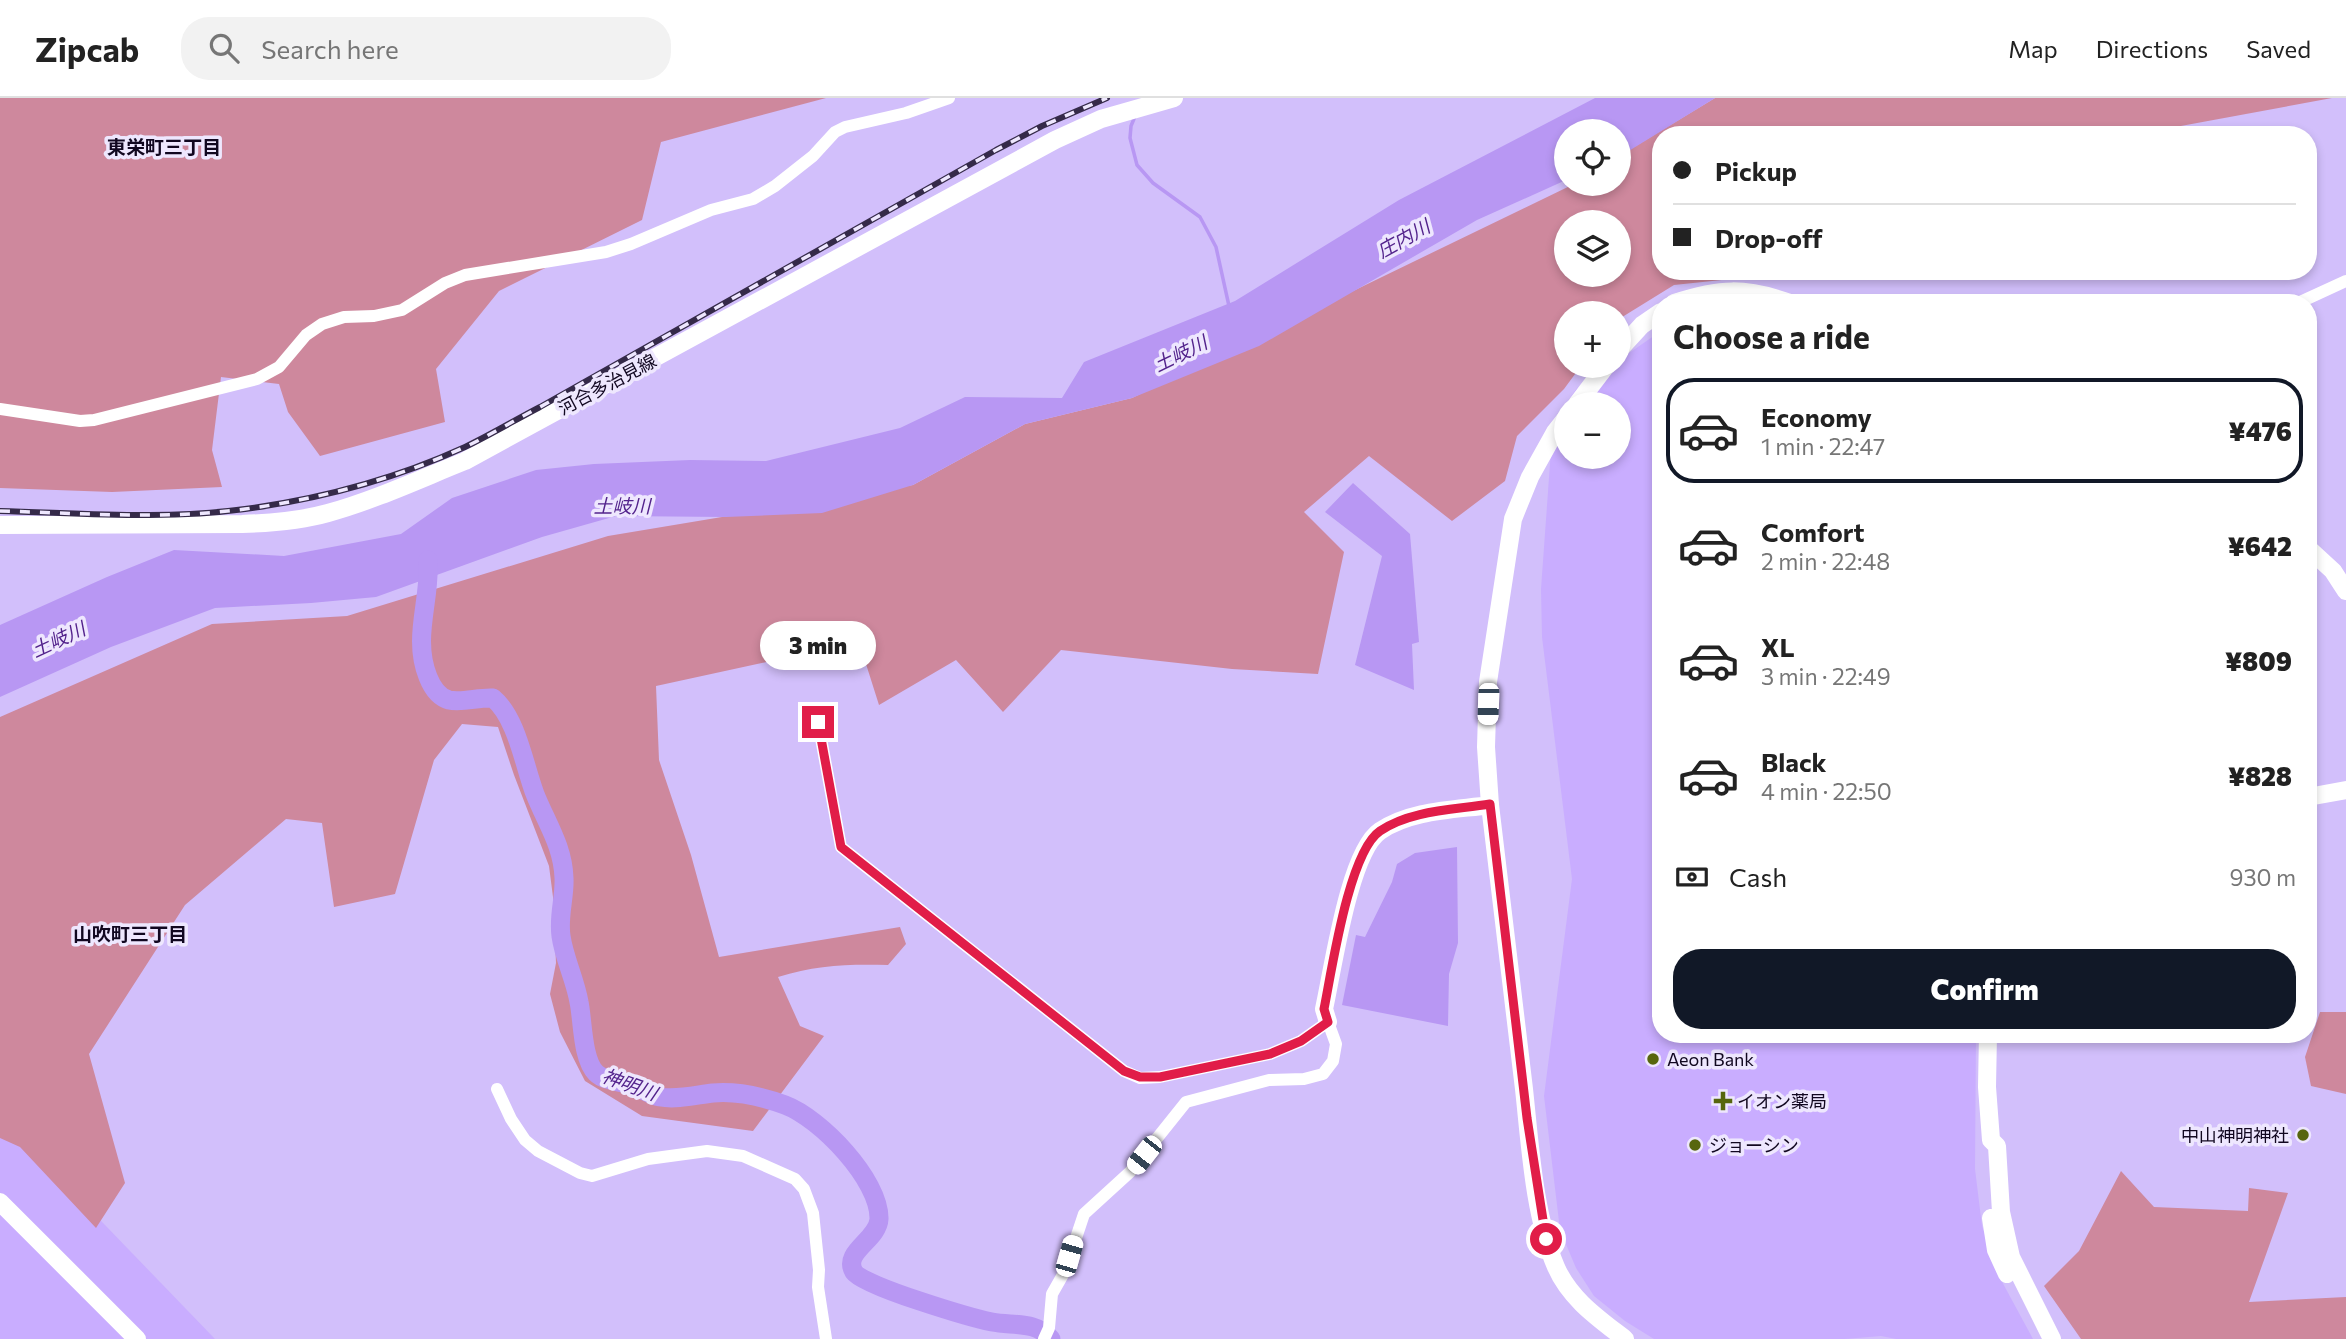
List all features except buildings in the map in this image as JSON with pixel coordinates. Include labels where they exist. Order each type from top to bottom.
[{"type":"street","points":[[0,409],[80,421],[94,420],[257,379],[279,367],[306,335],[322,324],[344,317],[374,316],[402,310],[445,283],[465,275],[606,252],[631,244],[711,210],[753,199],[813,156],[835,132],[845,127],[906,113],[949,98]]},
{"type":"street","name":"河合多治見線","points":[[0,525],[280,522],[326,514],[381,495],[465,461],[1055,140],[1142,102],[1174,98]]},
{"type":"street","points":[[2317,294],[2346,281]]},
{"type":"street","points":[[1711,294],[1728,290],[1765,294]]},
{"type":"street","points":[[1631,337],[1652,318]]},
{"type":"street","points":[[1586,392],[1597,378]]},
{"type":"street","points":[[1554,434],[1530,477],[1513,519],[1488,682],[1486,747],[1490,804],[1527,1118],[1546,1239],[1557,1269],[1572,1294],[1591,1313],[1625,1339]]},
{"type":"street","points":[[2317,556],[2333,571],[2346,591]]},
{"type":"street","points":[[818,722],[841,847],[1124,1071],[1140,1077],[1160,1077],[1270,1054],[1301,1041],[1328,1022]]},
{"type":"street","points":[[2317,795],[2346,790]]},
{"type":"street","points":[[1044,1339],[1049,1328],[1052,1294],[1065,1272],[1084,1214],[1130,1172],[1186,1102],[1269,1080],[1304,1079],[1322,1074],[1333,1061],[1336,1044],[1324,1009],[1354,873],[1364,850],[1378,832],[1403,819],[1490,804]]},
{"type":"street","points":[[1988,1043],[1987,1087],[1991,1140],[1997,1146],[2001,1212],[2011,1257],[2052,1339]]},
{"type":"street","points":[[497,1089],[511,1119],[525,1140],[538,1151],[580,1173],[592,1176],[648,1159],[707,1151],[743,1156],[795,1180],[804,1189],[813,1213],[819,1270],[818,1287],[826,1339]]},
{"type":"street","points":[[1991,1140],[1985,1146],[1996,1250],[2041,1339]]},
{"type":"street","points":[[0,1202],[137,1339]]},
{"type":"shaded area","points":[[0,98],[826,98],[661,142],[642,220],[499,291],[436,369],[445,422],[320,456],[288,412],[279,384],[221,377],[212,450],[222,487],[112,492],[0,488]]},
{"type":"shaded area","points":[[1715,98],[2332,98],[2181,126],[1669,126]]},
{"type":"shaded area","points":[[1652,136],[1652,280],[1722,280],[1674,285],[1659,294],[1652,294],[1652,299],[1631,312],[1631,301],[1554,301],[1554,378],[1572,378],[1561,392],[1554,392],[1554,399],[1517,436],[1505,481],[1452,521],[1369,456],[1304,512],[1344,552],[1318,674],[1232,669],[1061,650],[1003,712],[956,660],[879,705],[859,642],[656,686],[659,760],[691,855],[719,957],[900,927],[906,944],[888,965],[832,966],[778,977],[800,1026],[824,1036],[753,1131],[642,1116],[585,1081],[560,1032],[550,994],[556,963],[549,866],[498,727],[462,724],[434,760],[395,894],[334,907],[322,823],[286,819],[185,905],[89,1054],[125,1183],[96,1228],[20,1147],[0,1138],[0,717],[212,624],[347,616],[608,536],[913,485],[1025,424],[1132,398],[1554,194],[1554,196],[1631,196],[1631,149]]},
{"type":"shaded area","points":[[1652,337],[1652,1043],[1976,1043],[1975,1169],[1982,1226],[2000,1278],[2033,1339],[1896,1339],[1881,1336],[1845,1339],[1654,1339],[1625,1321],[1594,1296],[1576,1268],[1560,1230],[1544,1096],[1572,879],[1542,637],[1541,589],[1553,422],[1554,469],[1631,469],[1631,392],[1574,392],[1592,378],[1631,378],[1631,352]]},
{"type":"shaded area","points":[[2320,1012],[2346,1012],[2346,1094],[2311,1086],[2305,1057],[2310,1043],[2317,1043],[2317,1021]]},
{"type":"shaded area","points":[[0,1126],[21,1138],[215,1339],[0,1339]]},
{"type":"shaded area","points":[[2121,1171],[2154,1207],[2248,1211],[2249,1188],[2288,1193],[2249,1302],[2346,1297],[2346,1339],[2081,1339],[2044,1286],[2079,1251]]},
{"type":"water","points":[[1595,98],[1715,98],[1669,126],[1652,126],[1652,137],[1631,150],[1631,119],[1555,119]]},
{"type":"water","points":[[1554,119],[1554,185],[1477,220],[1259,346],[1132,398],[1025,424],[913,485],[822,513],[726,517],[616,516],[542,537],[376,597],[215,608],[111,647],[0,697],[0,625],[174,550],[284,556],[401,534],[452,498],[536,470],[594,464],[690,460],[766,461],[900,428],[965,397],[1062,398],[1084,362],[1235,301],[1399,200]]},
{"type":"water","points":[[1353,483],[1410,534],[1419,642],[1412,644],[1414,690],[1355,665],[1382,556],[1325,512]]},
{"type":"water","points":[[1457,847],[1458,943],[1449,974],[1448,1026],[1342,1005],[1356,935],[1365,937],[1392,882],[1397,864],[1415,853]]},
{"type":"waterway","points":[[1136,114],[1130,138],[1137,165],[1153,183],[1200,217],[1216,247],[1229,306]]},
{"type":"waterway","name":"神明川","points":[[428,560],[422,647],[431,684],[442,697],[449,700],[493,698],[501,707],[514,730],[535,794],[561,855],[564,878],[561,936],[577,993],[591,1067],[603,1078],[631,1085],[660,1097],[740,1094],[777,1102],[799,1112],[846,1152],[870,1187],[877,1203],[877,1226],[856,1252],[852,1265],[854,1272],[877,1285],[919,1301],[992,1322],[1039,1329],[1051,1339]]},
{"type":"railway","points":[[0,511],[122,515],[245,509],[329,493],[412,469],[465,447],[540,407],[996,150],[1042,126],[1107,98]]},
{"type":"place","name":"Aeon Bank","points":[[1653,1059]]},
{"type":"place","name":"イオン薬局","points":[[1723,1101]]},
{"type":"place","name":"中山神明神社","points":[[2303,1135]]},
{"type":"place","name":"ジョーシン","points":[[1695,1145]]},
{"type":"district","name":"東栄町三丁目","points":[[164,146]]},
{"type":"district","name":"山吹町三丁目","points":[[130,933]]},
{"type":"route","points":[[818,722],[841,847],[1124,1071],[1140,1077],[1160,1077],[1270,1054],[1301,1041],[1328,1022],[1324,1009],[1354,873],[1364,850],[1378,832],[1403,819],[1490,804],[1527,1118],[1546,1239]]},
{"type":"water label","name":"庄内川","points":[[1403,238]]},
{"type":"water label","name":"土岐川","points":[[1180,353]]},
{"type":"water label","name":"土岐川","points":[[622,505]]},
{"type":"water label","name":"土岐川","points":[[58,639]]}]
